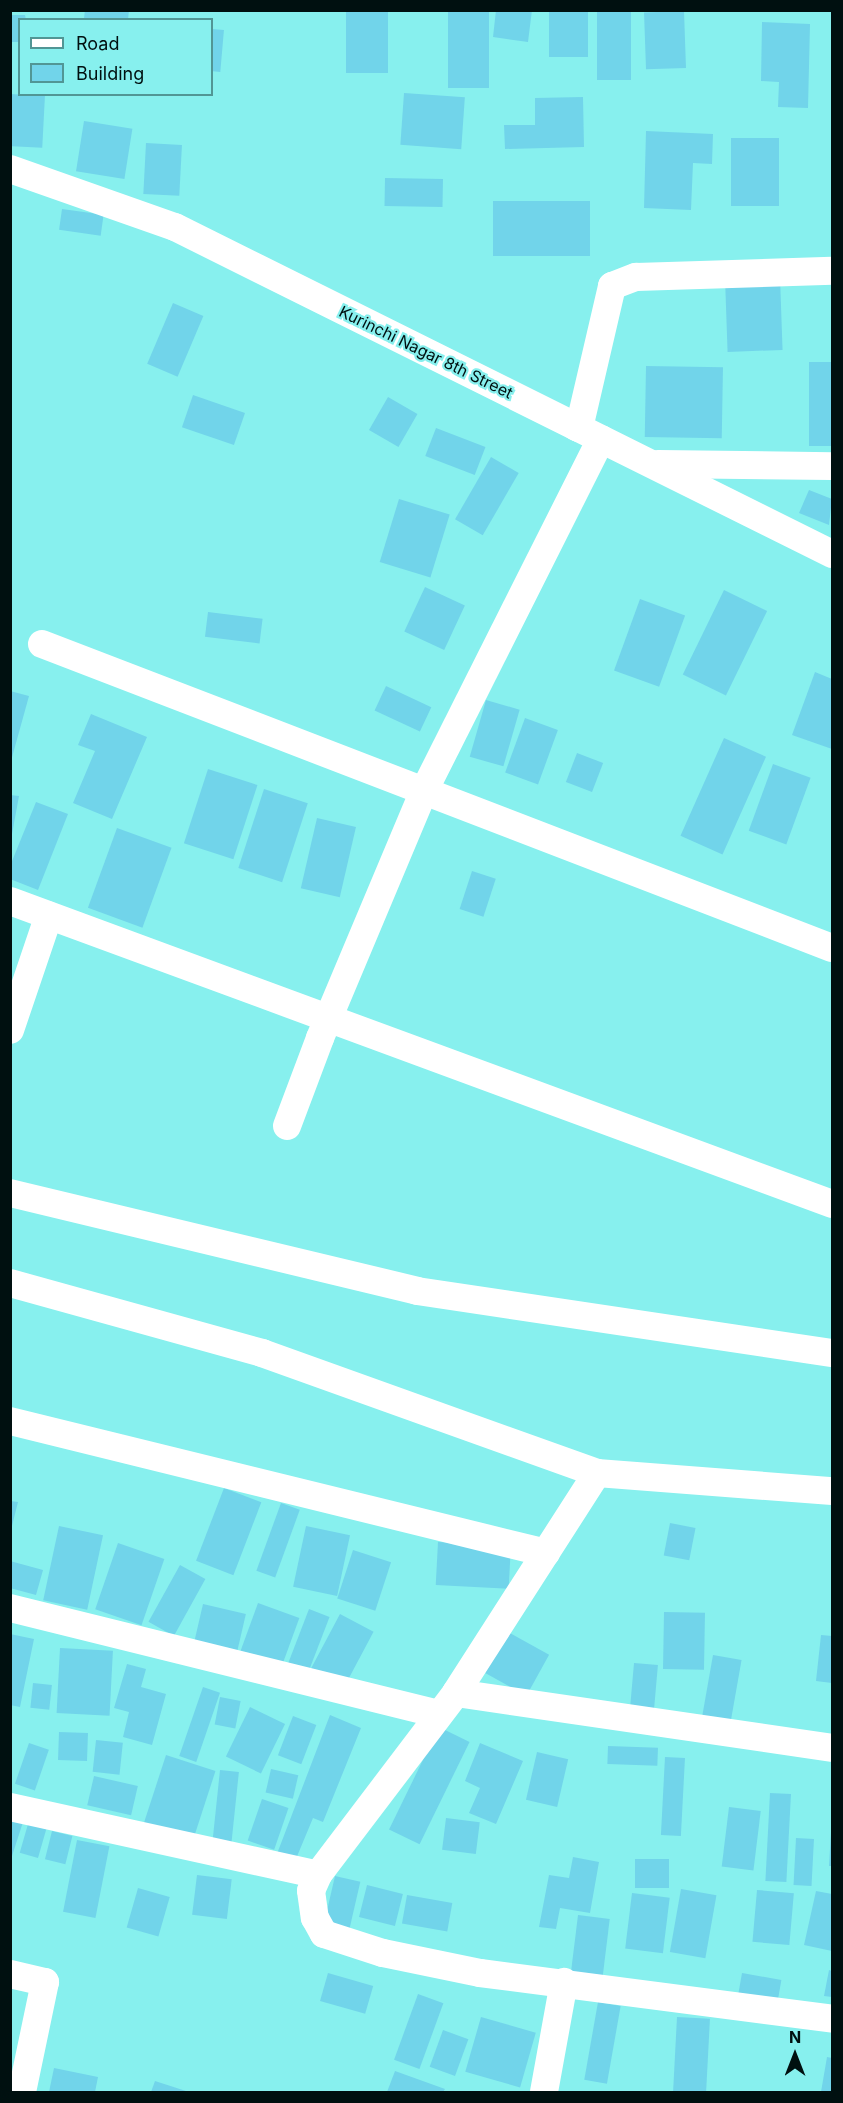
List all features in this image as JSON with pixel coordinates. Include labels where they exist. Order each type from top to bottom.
[{"type":"street","name":"Kurinchi Nagar 8th Street","points":[[10,169],[175,227],[832,554]]},
{"type":"street","points":[[576,427],[579,428],[612,286],[636,277],[832,271]]},
{"type":"street","points":[[287,1126],[328,1019],[424,791],[601,439]]},
{"type":"street","points":[[650,464],[832,466]]},
{"type":"street","points":[[42,644],[832,948]]},
{"type":"street","points":[[10,901],[832,1204]]},
{"type":"street","points":[[10,1030],[49,915]]},
{"type":"street","points":[[10,1194],[417,1291],[832,1353]]},
{"type":"street","points":[[10,1283],[262,1353],[597,1473],[832,1491]]},
{"type":"street","points":[[10,1421],[546,1553]]},
{"type":"street","points":[[597,1473],[456,1693],[437,1714],[318,1875],[312,1892],[315,1918],[324,1934],[383,1953],[469,1971],[564,1982],[604,1992],[832,2019]]},
{"type":"street","points":[[10,1608],[437,1714]]},
{"type":"street","points":[[456,1693],[832,1748]]},
{"type":"street","points":[[10,1807],[318,1875]]},
{"type":"street","points":[[10,1974],[45,1983],[22,2092]]},
{"type":"street","points":[[544,2092],[564,1982]]},
{"type":"building","points":[[85,10],[129,10],[128,18],[84,18]]},
{"type":"building","points":[[346,10],[388,10],[388,73],[346,73]]},
{"type":"building","points":[[448,10],[489,10],[489,88],[448,88]]},
{"type":"building","points":[[496,10],[532,10],[528,42],[493,37]]},
{"type":"building","points":[[549,10],[588,10],[588,57],[549,57]]},
{"type":"building","points":[[597,10],[631,10],[631,80],[597,80]]},
{"type":"building","points":[[684,11],[686,68],[646,69],[644,12]]},
{"type":"building","points":[[10,15],[25,15],[26,18],[18,18],[18,42],[10,42]]},
{"type":"building","points":[[762,22],[810,24],[808,108],[778,107],[779,82],[761,81]]},
{"type":"building","points":[[213,29],[224,30],[220,72],[213,71]]},
{"type":"building","points":[[404,93],[465,97],[461,149],[400,145]]},
{"type":"building","points":[[10,94],[45,96],[42,148],[10,146]]},
{"type":"building","points":[[583,97],[584,147],[505,149],[504,125],[535,125],[535,98]]},
{"type":"building","points":[[84,121],[132,129],[124,179],[76,171]]},
{"type":"building","points":[[646,131],[713,134],[712,164],[693,163],[691,210],[644,208]]},
{"type":"building","points":[[731,138],[779,138],[779,206],[731,206]]},
{"type":"building","points":[[146,143],[182,145],[179,196],[143,194]]},
{"type":"building","points":[[385,178],[443,179],[443,207],[385,206]]},
{"type":"building","points":[[493,201],[590,201],[590,256],[493,256]]},
{"type":"building","points":[[62,209],[104,215],[101,236],[59,230]]},
{"type":"building","points":[[780,277],[783,350],[728,352],[725,279]]},
{"type":"building","points":[[173,303],[203,316],[178,377],[147,364]]},
{"type":"building","points":[[809,362],[832,362],[832,446],[809,446]]},
{"type":"building","points":[[646,366],[723,367],[722,438],[645,437]]},
{"type":"building","points":[[193,395],[245,413],[234,445],[182,427]]},
{"type":"building","points":[[388,397],[417,414],[398,447],[369,430]]},
{"type":"building","points":[[436,428],[485,447],[475,475],[425,456]]},
{"type":"building","points":[[491,457],[519,473],[483,535],[455,519]]},
{"type":"building","points":[[809,490],[832,499],[829,525],[799,513]]},
{"type":"building","points":[[399,499],[450,514],[430,578],[380,562]]},
{"type":"building","points":[[425,587],[465,606],[444,650],[404,631]]},
{"type":"building","points":[[724,590],[767,611],[726,696],[683,674]]},
{"type":"building","points":[[640,599],[685,615],[659,687],[614,670]]},
{"type":"building","points":[[208,612],[263,619],[260,644],[205,637]]},
{"type":"building","points":[[815,672],[832,679],[832,749],[792,735]]},
{"type":"building","points":[[386,686],[431,707],[420,732],[375,710]]},
{"type":"building","points":[[10,691],[29,696],[11,761],[10,761]]},
{"type":"building","points":[[486,700],[520,710],[503,766],[470,757]]},
{"type":"building","points":[[91,714],[147,737],[112,819],[73,803],[95,751],[78,745]]},
{"type":"building","points":[[525,718],[558,730],[538,784],[505,773]]},
{"type":"building","points":[[724,738],[766,757],[723,854],[680,836]]},
{"type":"building","points":[[577,753],[603,763],[592,792],[566,782]]},
{"type":"building","points":[[773,764],[811,778],[786,844],[749,831]]},
{"type":"building","points":[[208,769],[257,785],[233,859],[184,843]]},
{"type":"building","points":[[264,789],[308,803],[282,882],[238,868]]},
{"type":"building","points":[[10,795],[19,796],[12,834],[10,834]]},
{"type":"building","points":[[36,802],[68,814],[38,890],[10,879],[10,866]]},
{"type":"building","points":[[317,818],[356,827],[340,897],[301,888]]},
{"type":"building","points":[[117,828],[172,848],[142,928],[88,908]]},
{"type":"building","points":[[472,871],[496,879],[483,917],[460,909]]},
{"type":"building","points":[[224,1488],[261,1502],[233,1575],[196,1561]]},
{"type":"building","points":[[10,1501],[18,1502],[11,1530],[10,1530]]},
{"type":"building","points":[[281,1503],[300,1510],[275,1577],[256,1571]]},
{"type":"building","points":[[670,1523],[696,1528],[689,1560],[664,1555]]},
{"type":"building","points":[[59,1526],[103,1535],[87,1610],[43,1600]]},
{"type":"building","points":[[306,1526],[350,1535],[337,1596],[293,1587]]},
{"type":"building","points":[[438,1542],[511,1546],[509,1589],[436,1585]]},
{"type":"building","points":[[118,1543],[164,1559],[142,1625],[95,1609]]},
{"type":"building","points":[[353,1550],[391,1562],[375,1611],[337,1599]]},
{"type":"building","points":[[10,1561],[43,1570],[36,1595],[10,1588]]},
{"type":"building","points":[[180,1565],[205,1579],[174,1636],[148,1622]]},
{"type":"building","points":[[258,1603],[299,1618],[280,1672],[239,1657]]},
{"type":"building","points":[[203,1604],[246,1614],[237,1651],[194,1641]]},
{"type":"building","points":[[309,1609],[330,1617],[307,1676],[286,1668]]},
{"type":"building","points":[[664,1612],[705,1613],[704,1670],[663,1669]]},
{"type":"building","points":[[340,1614],[374,1632],[344,1687],[311,1669]]},
{"type":"building","points":[[508,1632],[549,1655],[526,1696],[485,1673]]},
{"type":"building","points":[[10,1634],[34,1639],[20,1707],[10,1705]]},
{"type":"building","points":[[821,1635],[832,1636],[832,1683],[816,1681]]},
{"type":"building","points":[[60,1648],[113,1651],[110,1716],[57,1713]]},
{"type":"building","points":[[713,1655],[742,1660],[730,1723],[702,1718]]},
{"type":"building","points":[[634,1663],[658,1665],[654,1714],[630,1712]]},
{"type":"building","points":[[127,1664],[146,1669],[141,1687],[166,1694],[152,1745],[123,1737],[129,1712],[114,1708]]},
{"type":"building","points":[[33,1683],[52,1685],[49,1710],[30,1708]]},
{"type":"building","points":[[203,1687],[220,1693],[196,1762],[179,1756]]},
{"type":"building","points":[[220,1697],[241,1701],[235,1728],[215,1724]]},
{"type":"building","points":[[250,1707],[285,1724],[261,1774],[226,1756]]},
{"type":"building","points":[[330,1715],[361,1728],[323,1822],[313,1818],[293,1866],[275,1859]]},
{"type":"building","points":[[293,1716],[316,1725],[301,1764],[278,1755]]},
{"type":"building","points":[[439,1727],[470,1742],[420,1844],[389,1829]]},
{"type":"building","points":[[59,1732],[88,1733],[87,1761],[58,1760]]},
{"type":"building","points":[[96,1740],[123,1743],[120,1775],[93,1772]]},
{"type":"building","points":[[29,1743],[49,1750],[35,1790],[15,1784]]},
{"type":"building","points":[[480,1743],[523,1761],[496,1824],[469,1813],[480,1788],[465,1781]]},
{"type":"building","points":[[608,1746],[658,1748],[657,1766],[607,1764]]},
{"type":"building","points":[[537,1752],[568,1759],[557,1807],[526,1800]]},
{"type":"building","points":[[166,1755],[215,1771],[192,1843],[143,1827]]},
{"type":"building","points":[[665,1757],[685,1758],[681,1836],[661,1835]]},
{"type":"building","points":[[271,1769],[298,1775],[293,1799],[266,1792]]},
{"type":"building","points":[[220,1770],[239,1772],[231,1851],[212,1849]]},
{"type":"building","points":[[94,1776],[138,1786],[131,1815],[87,1805]]},
{"type":"building","points":[[770,1793],[791,1794],[786,1882],[765,1881]]},
{"type":"building","points":[[262,1799],[288,1808],[274,1850],[248,1841]]},
{"type":"building","points":[[729,1807],[761,1811],[753,1870],[722,1867]]},
{"type":"building","points":[[10,1815],[24,1819],[11,1859],[10,1859]]},
{"type":"building","points":[[446,1818],[480,1822],[476,1854],[442,1850]]},
{"type":"building","points":[[28,1824],[46,1829],[38,1858],[20,1853]]},
{"type":"building","points":[[52,1831],[72,1836],[65,1864],[45,1859]]},
{"type":"building","points":[[831,1832],[832,1866],[829,1866]]},
{"type":"building","points":[[796,1838],[814,1839],[812,1886],[794,1885]]},
{"type":"building","points":[[77,1840],[109,1846],[95,1918],[63,1912]]},
{"type":"building","points":[[573,1857],[599,1862],[590,1913],[560,1908],[556,1929],[539,1927],[549,1875],[569,1878]]},
{"type":"building","points":[[635,1859],[669,1859],[669,1888],[635,1888]]},
{"type":"building","points":[[197,1875],[232,1879],[227,1919],[192,1915]]},
{"type":"building","points":[[335,1876],[360,1882],[348,1934],[323,1929]]},
{"type":"building","points":[[367,1885],[403,1894],[395,1926],[359,1917]]},
{"type":"building","points":[[138,1888],[170,1897],[158,1937],[127,1927]]},
{"type":"building","points":[[681,1889],[716,1895],[705,1958],[670,1952]]},
{"type":"building","points":[[757,1890],[794,1893],[789,1945],[752,1942]]},
{"type":"building","points":[[816,1891],[832,1894],[832,1951],[804,1945]]},
{"type":"building","points":[[632,1893],[670,1898],[663,1953],[625,1949]]},
{"type":"building","points":[[407,1895],[452,1903],[447,1932],[402,1924]]},
{"type":"building","points":[[578,1915],[610,1919],[603,1976],[571,1973]]},
{"type":"building","points":[[829,1970],[832,1971],[832,1997],[824,1996]]},
{"type":"building","points":[[328,1973],[373,1986],[365,2014],[320,2001]]},
{"type":"building","points":[[742,1973],[781,1980],[777,2006],[737,1999]]},
{"type":"building","points":[[418,1994],[443,2003],[419,2069],[394,2060]]},
{"type":"building","points":[[598,2002],[621,2006],[607,2084],[584,2080]]},
{"type":"building","points":[[481,2017],[536,2033],[520,2088],[465,2072]]},
{"type":"building","points":[[677,2017],[710,2019],[706,2092],[673,2092]]},
{"type":"building","points":[[443,2030],[468,2039],[455,2076],[430,2067]]},
{"type":"building","points":[[827,2057],[832,2058],[832,2092],[821,2092]]},
{"type":"building","points":[[54,2068],[98,2077],[95,2092],[49,2092]]},
{"type":"building","points":[[395,2071],[445,2089],[443,2092],[387,2092]]},
{"type":"building","points":[[155,2081],[189,2092],[151,2092]]}]
